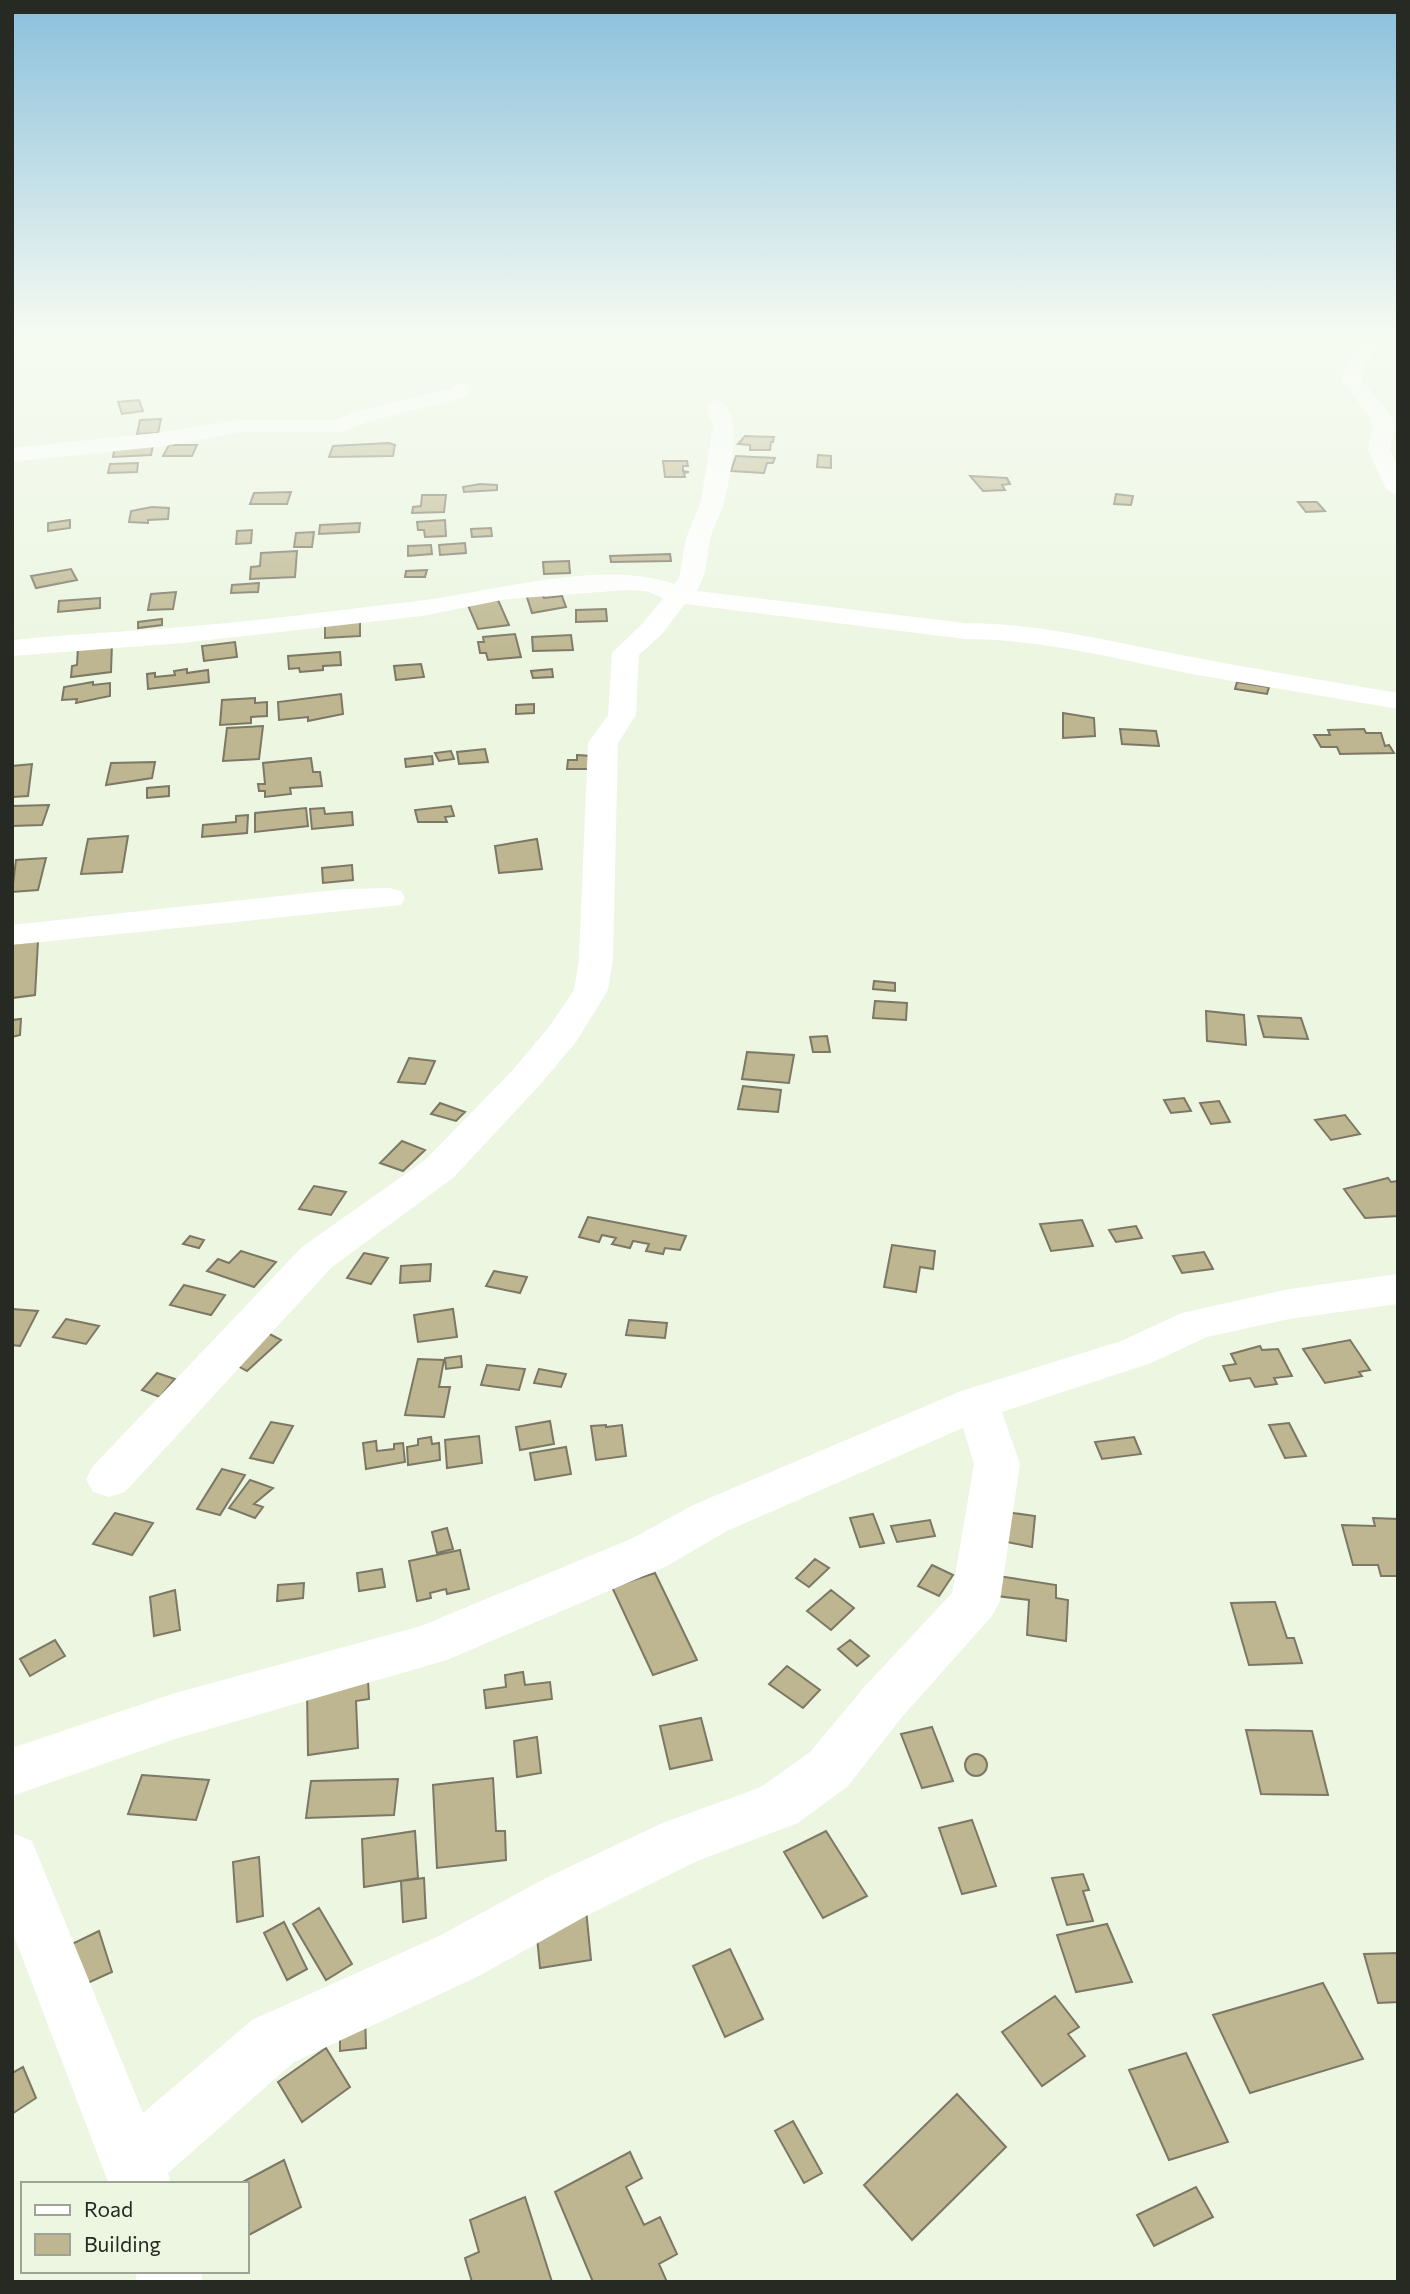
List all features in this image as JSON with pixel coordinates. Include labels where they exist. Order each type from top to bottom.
[{"type":"street","points":[[12,455],[136,442]]},
{"type":"street","points":[[109,1479],[317,1257],[439,1169],[563,1034],[591,990],[596,959],[603,743],[622,717],[622,694],[628,672],[625,653],[653,628],[682,596],[691,580],[698,538],[713,501],[722,442]]},
{"type":"street","points":[[1380,442],[1379,450],[1398,489]]},
{"type":"street","points":[[12,648],[80,640],[182,635],[422,608],[532,589],[627,582],[650,584],[682,596],[965,631],[999,631],[1062,640],[1340,694],[1398,701]]},
{"type":"street","points":[[12,935],[345,899],[389,898]]},
{"type":"street","points":[[12,1772],[175,1716],[429,1645],[650,1552],[710,1518],[977,1403],[1136,1352],[1198,1324],[1289,1304],[1398,1289]]},
{"type":"street","points":[[12,1859],[137,2172],[273,2041],[459,1956],[566,1897],[679,1842],[779,1805],[829,1769],[884,1701],[975,1601],[997,1464],[977,1403]]},
{"type":"building","points":[[771,442],[770,450],[750,450],[750,445],[738,444]]},
{"type":"building","points":[[153,445],[151,455],[113,457],[115,447]]},
{"type":"building","points":[[169,445],[197,445],[192,456],[163,456]]},
{"type":"building","points":[[395,445],[393,456],[329,457],[333,446]]},
{"type":"building","points":[[818,455],[831,456],[831,468],[817,467]]},
{"type":"building","points":[[736,456],[775,458],[773,463],[767,463],[764,473],[731,471]]},
{"type":"building","points":[[663,461],[687,461],[688,466],[683,466],[683,471],[689,472],[684,473],[685,477],[665,477]]},
{"type":"building","points":[[138,463],[137,472],[108,473],[110,464]]},
{"type":"building","points":[[970,476],[1007,478],[1010,484],[1002,485],[1005,490],[983,491]]},
{"type":"building","points":[[497,485],[497,490],[464,492],[463,487]]},
{"type":"building","points":[[291,492],[287,504],[250,504],[254,493]]},
{"type":"building","points":[[1116,494],[1133,496],[1131,505],[1114,504]]},
{"type":"building","points":[[422,495],[446,495],[444,512],[412,513],[413,507],[421,506]]},
{"type":"building","points":[[1298,502],[1317,502],[1325,511],[1306,512]]},
{"type":"building","points":[[152,507],[169,508],[168,519],[148,520],[148,523],[129,522],[131,511]]},
{"type":"building","points":[[70,520],[70,528],[48,531],[48,523]]},
{"type":"building","points":[[445,520],[446,536],[425,537],[424,530],[418,530],[417,522]]},
{"type":"building","points":[[360,523],[359,532],[319,534],[320,525]]},
{"type":"building","points":[[491,528],[492,536],[472,537],[471,529]]},
{"type":"building","points":[[252,530],[251,543],[236,544],[237,531]]},
{"type":"building","points":[[314,532],[312,547],[294,547],[296,533]]},
{"type":"building","points":[[465,543],[466,553],[440,555],[439,545]]},
{"type":"building","points":[[431,545],[432,554],[408,556],[408,546]]},
{"type":"building","points":[[297,551],[295,577],[250,579],[251,567],[260,566],[261,553]]},
{"type":"building","points":[[670,554],[671,561],[611,562],[610,556]]},
{"type":"building","points":[[569,561],[570,573],[544,574],[543,562]]},
{"type":"building","points":[[71,569],[77,580],[36,588],[31,576]]},
{"type":"building","points":[[427,570],[425,577],[405,577],[406,571]]},
{"type":"building","points":[[259,583],[258,592],[231,593],[232,585]]},
{"type":"building","points":[[176,592],[173,609],[148,610],[151,594]]},
{"type":"building","points":[[542,592],[544,598],[562,596],[566,607],[532,613],[526,594]]},
{"type":"building","points":[[100,598],[100,608],[58,612],[59,601]]},
{"type":"building","points":[[498,600],[509,625],[478,629],[467,603]]},
{"type":"building","points":[[606,609],[607,621],[576,622],[576,610]]},
{"type":"building","points":[[162,619],[162,625],[138,628],[138,622]]},
{"type":"building","points":[[360,621],[360,636],[325,638],[325,623]]},
{"type":"building","points":[[515,634],[521,657],[488,660],[486,653],[480,653],[478,642],[484,642],[483,637]]},
{"type":"building","points":[[571,635],[573,650],[533,651],[532,637]]},
{"type":"building","points":[[235,642],[237,657],[204,661],[202,646]]},
{"type":"building","points":[[112,643],[111,672],[71,677],[72,666],[77,665],[78,647]]},
{"type":"building","points":[[340,652],[341,665],[300,672],[299,668],[289,669],[288,656]]},
{"type":"building","points":[[421,664],[424,677],[396,680],[394,666]]},
{"type":"building","points":[[187,669],[187,673],[208,670],[209,682],[148,689],[147,674],[155,673],[155,677],[175,675],[174,671]]},
{"type":"building","points":[[552,669],[553,677],[533,678],[531,671]]},
{"type":"building","points":[[93,682],[93,685],[110,683],[110,696],[76,703],[77,699],[62,700],[64,687]]},
{"type":"building","points":[[1237,682],[1269,687],[1267,694],[1235,689]]},
{"type":"building","points":[[341,694],[343,714],[308,721],[308,717],[279,720],[278,702]]},
{"type":"building","points":[[255,698],[255,703],[267,702],[267,716],[251,717],[251,723],[220,725],[222,700]]},
{"type":"building","points":[[534,704],[534,713],[516,714],[516,705]]},
{"type":"building","points":[[1063,713],[1094,718],[1095,736],[1063,738]]},
{"type":"building","points":[[263,726],[259,759],[223,761],[227,728]]},
{"type":"building","points":[[1120,729],[1156,731],[1159,746],[1122,744]]},
{"type":"building","points":[[1364,729],[1366,733],[1381,733],[1385,746],[1389,745],[1394,753],[1340,754],[1337,747],[1321,747],[1314,735],[1330,735],[1328,730]]},
{"type":"building","points":[[485,749],[488,762],[459,764],[457,752]]},
{"type":"building","points":[[451,751],[454,759],[439,761],[435,753]]},
{"type":"building","points":[[577,755],[591,756],[589,769],[567,769],[568,760],[577,760]]},
{"type":"building","points":[[432,756],[433,764],[406,767],[405,759]]},
{"type":"building","points":[[311,758],[313,772],[320,772],[322,786],[290,788],[291,794],[265,797],[265,791],[259,791],[258,784],[265,784],[263,763]]},
{"type":"building","points":[[155,762],[152,778],[106,785],[111,763]]},
{"type":"building","points":[[32,764],[28,796],[12,797],[12,766]]},
{"type":"building","points":[[169,786],[169,796],[147,798],[147,788]]},
{"type":"building","points":[[49,805],[42,825],[12,826],[12,806]]},
{"type":"building","points":[[451,806],[454,816],[445,817],[447,822],[418,822],[415,810]]},
{"type":"building","points":[[306,808],[308,826],[255,832],[255,813]]},
{"type":"building","points":[[324,808],[325,814],[352,812],[353,825],[312,829],[310,809]]},
{"type":"building","points":[[248,815],[247,833],[202,837],[203,825],[236,822],[236,816]]},
{"type":"building","points":[[128,836],[122,872],[81,874],[88,839]]},
{"type":"building","points":[[537,839],[542,869],[499,873],[495,846]]},
{"type":"building","points":[[46,858],[38,890],[12,892],[16,860]]},
{"type":"building","points":[[352,865],[353,880],[323,883],[322,868]]},
{"type":"building","points":[[38,941],[35,995],[12,998],[12,944]]},
{"type":"building","points":[[874,981],[895,983],[895,991],[873,989]]},
{"type":"building","points":[[875,1001],[907,1003],[906,1020],[873,1018]]},
{"type":"building","points":[[1206,1011],[1244,1015],[1246,1045],[1207,1041]]},
{"type":"building","points":[[1258,1016],[1301,1018],[1308,1039],[1264,1037]]},
{"type":"building","points":[[21,1019],[20,1035],[12,1037],[12,1020]]},
{"type":"building","points":[[827,1036],[830,1052],[813,1052],[810,1037]]},
{"type":"building","points":[[747,1052],[794,1055],[789,1083],[742,1079]]},
{"type":"building","points":[[409,1058],[435,1061],[425,1084],[398,1082]]},
{"type":"building","points":[[743,1086],[781,1090],[778,1112],[738,1109]]},
{"type":"building","points":[[1184,1098],[1191,1111],[1171,1113],[1164,1100]]},
{"type":"building","points":[[1219,1101],[1230,1122],[1211,1124],[1200,1103]]},
{"type":"building","points":[[440,1103],[465,1112],[456,1121],[431,1114]]},
{"type":"building","points":[[1345,1115],[1360,1134],[1331,1140],[1315,1120]]},
{"type":"building","points":[[402,1141],[425,1150],[403,1171],[380,1163]]},
{"type":"building","points":[[1388,1178],[1391,1182],[1398,1181],[1398,1216],[1365,1218],[1344,1189]]},
{"type":"building","points":[[314,1186],[346,1192],[331,1215],[299,1209]]},
{"type":"building","points":[[588,1217],[686,1236],[680,1250],[665,1248],[663,1254],[646,1251],[649,1244],[633,1241],[630,1248],[612,1244],[616,1238],[602,1235],[599,1242],[579,1237]]},
{"type":"building","points":[[1082,1220],[1093,1246],[1051,1251],[1040,1224]]},
{"type":"building","points":[[1136,1226],[1142,1238],[1116,1242],[1109,1230]]},
{"type":"building","points":[[190,1236],[204,1240],[199,1248],[183,1244]]},
{"type":"building","points":[[892,1245],[935,1251],[933,1269],[920,1267],[916,1292],[884,1287]]},
{"type":"building","points":[[241,1251],[276,1262],[254,1287],[207,1271],[218,1259],[229,1263]]},
{"type":"building","points":[[1204,1252],[1213,1269],[1182,1273],[1173,1256]]},
{"type":"building","points":[[364,1253],[388,1258],[371,1284],[347,1278]]},
{"type":"building","points":[[431,1264],[430,1281],[400,1283],[401,1266]]},
{"type":"building","points":[[494,1271],[527,1277],[520,1293],[486,1286]]},
{"type":"building","points":[[184,1285],[225,1295],[211,1315],[170,1305]]},
{"type":"building","points":[[12,1309],[38,1311],[20,1346],[12,1345]]},
{"type":"building","points":[[453,1309],[457,1337],[418,1342],[414,1315]]},
{"type":"building","points":[[66,1319],[99,1326],[86,1344],[53,1337]]},
{"type":"building","points":[[629,1320],[667,1323],[665,1338],[626,1335]]},
{"type":"building","points":[[264,1331],[281,1340],[247,1371],[229,1361]]},
{"type":"building","points":[[1350,1340],[1370,1370],[1359,1372],[1362,1376],[1325,1383],[1303,1349]]},
{"type":"building","points":[[1260,1346],[1262,1350],[1278,1349],[1292,1376],[1274,1378],[1277,1384],[1255,1387],[1250,1378],[1230,1381],[1223,1366],[1236,1364],[1231,1354]]},
{"type":"building","points":[[461,1356],[462,1367],[446,1369],[445,1358]]},
{"type":"building","points":[[418,1359],[444,1360],[439,1387],[450,1387],[444,1417],[405,1415]]},
{"type":"building","points":[[487,1365],[525,1369],[519,1390],[481,1385]]},
{"type":"building","points":[[539,1369],[566,1374],[561,1387],[534,1383]]},
{"type":"building","points":[[157,1373],[175,1379],[160,1397],[142,1390]]},
{"type":"building","points":[[550,1421],[554,1444],[520,1450],[516,1427]]},
{"type":"building","points":[[271,1422],[293,1426],[273,1463],[250,1458]]},
{"type":"building","points":[[1289,1423],[1306,1456],[1285,1458],[1269,1425]]},
{"type":"building","points":[[622,1425],[626,1456],[596,1460],[591,1426]]},
{"type":"building","points":[[479,1436],[482,1463],[447,1468],[445,1440]]},
{"type":"building","points":[[431,1437],[432,1444],[439,1443],[440,1460],[408,1465],[407,1447],[418,1445],[418,1439]]},
{"type":"building","points":[[1134,1437],[1141,1454],[1102,1459],[1095,1442]]},
{"type":"building","points":[[376,1441],[377,1451],[394,1449],[394,1444],[403,1443],[405,1462],[366,1469],[363,1443]]},
{"type":"building","points":[[566,1447],[571,1474],[535,1480],[530,1453]]},
{"type":"building","points":[[222,1469],[245,1475],[220,1515],[197,1509]]},
{"type":"building","points":[[250,1480],[273,1488],[254,1504],[263,1507],[255,1518],[229,1508]]},
{"type":"building","points":[[1006,1512],[1035,1516],[1032,1547],[1002,1541]]},
{"type":"building","points":[[115,1513],[153,1523],[132,1555],[93,1544]]},
{"type":"building","points":[[873,1514],[884,1543],[860,1547],[850,1518]]},
{"type":"building","points":[[1373,1518],[1398,1519],[1398,1576],[1381,1576],[1378,1565],[1353,1565],[1342,1525],[1375,1526]]},
{"type":"building","points":[[930,1520],[935,1536],[897,1542],[891,1526]]},
{"type":"building","points":[[447,1528],[453,1549],[437,1553],[432,1532]]},
{"type":"building","points":[[460,1550],[469,1589],[447,1594],[446,1589],[430,1593],[431,1598],[417,1601],[409,1561]]},
{"type":"building","points":[[815,1559],[829,1568],[809,1587],[796,1578]]},
{"type":"building","points":[[932,1565],[953,1575],[939,1596],[918,1586]]},
{"type":"building","points":[[382,1569],[385,1587],[359,1591],[357,1573]]},
{"type":"building","points":[[655,1573],[697,1660],[653,1675],[612,1587]]},
{"type":"building","points":[[998,1576],[1056,1585],[1056,1598],[1068,1600],[1066,1641],[1027,1635],[1029,1600],[997,1596]]},
{"type":"building","points":[[304,1583],[303,1598],[277,1601],[278,1585]]},
{"type":"building","points":[[175,1590],[180,1630],[154,1636],[150,1597]]},
{"type":"building","points":[[831,1590],[854,1608],[831,1630],[807,1611]]},
{"type":"building","points":[[1275,1602],[1287,1638],[1294,1638],[1302,1663],[1249,1665],[1231,1603]]},
{"type":"building","points":[[55,1640],[65,1656],[30,1676],[20,1659]]},
{"type":"building","points":[[850,1640],[869,1656],[857,1666],[838,1649]]},
{"type":"building","points":[[787,1666],[820,1690],[803,1708],[769,1684]]},
{"type":"building","points":[[523,1672],[525,1685],[550,1682],[552,1699],[486,1708],[484,1690],[506,1687],[505,1675]]},
{"type":"building","points":[[368,1680],[369,1699],[356,1701],[358,1748],[308,1755],[307,1689]]},
{"type":"building","points":[[701,1718],[712,1760],[670,1769],[660,1726]]},
{"type":"building","points":[[932,1727],[953,1781],[922,1788],[901,1734]]},
{"type":"building","points":[[1246,1730],[1312,1731],[1328,1795],[1261,1794]]},
{"type":"building","points":[[537,1737],[541,1773],[517,1777],[514,1741]]},
{"type":"building","points":[[976,1754],[984,1757],[987,1765],[984,1773],[976,1776],[968,1773],[965,1765],[968,1757]]},
{"type":"building","points":[[142,1775],[209,1780],[196,1820],[128,1814]]},
{"type":"building","points":[[493,1778],[496,1831],[505,1831],[506,1860],[437,1868],[433,1785]]},
{"type":"building","points":[[398,1779],[394,1815],[306,1818],[311,1781]]},
{"type":"building","points":[[972,1820],[996,1886],[962,1894],[939,1828]]},
{"type":"building","points":[[415,1831],[418,1878],[364,1887],[362,1839]]},
{"type":"building","points":[[826,1831],[867,1896],[823,1918],[784,1852]]},
{"type":"building","points":[[259,1857],[263,1916],[237,1922],[233,1862]]},
{"type":"building","points":[[1083,1874],[1089,1890],[1083,1891],[1093,1921],[1067,1925],[1052,1878]]},
{"type":"building","points":[[424,1878],[426,1918],[403,1922],[401,1881]]},
{"type":"building","points":[[319,1908],[352,1964],[326,1980],[293,1924]]},
{"type":"building","points":[[586,1909],[591,1960],[540,1968],[535,1916]]},
{"type":"building","points":[[284,1922],[307,1969],[287,1980],[264,1933]]},
{"type":"building","points":[[1107,1924],[1132,1982],[1076,1992],[1057,1935]]},
{"type":"building","points":[[99,1931],[112,1972],[83,1985],[72,1944]]},
{"type":"building","points":[[730,1949],[763,2019],[725,2037],[693,1966]]},
{"type":"building","points":[[1398,1953],[1398,2002],[1378,2003],[1364,1954]]},
{"type":"building","points":[[1323,1983],[1363,2059],[1250,2093],[1213,2015]]},
{"type":"building","points":[[1055,1996],[1079,2027],[1068,2034],[1085,2056],[1042,2086],[1002,2032]]},
{"type":"building","points":[[365,2011],[366,2048],[340,2051],[340,2015]]},
{"type":"building","points":[[326,2048],[350,2087],[302,2122],[278,2082]]},
{"type":"building","points":[[1186,2053],[1228,2142],[1169,2160],[1129,2070]]},
{"type":"building","points":[[23,2067],[36,2098],[12,2114],[12,2073]]},
{"type":"building","points":[[957,2094],[1006,2147],[912,2240],[864,2185]]},
{"type":"building","points":[[793,2121],[822,2173],[804,2183],[775,2131]]},
{"type":"building","points":[[630,2152],[642,2178],[626,2187],[644,2225],[660,2217],[677,2254],[659,2264],[667,2282],[593,2282],[555,2192]]},
{"type":"building","points":[[284,2160],[301,2207],[248,2235],[248,2182],[243,2182]]},
{"type":"building","points":[[1196,2187],[1213,2217],[1154,2246],[1137,2215]]},
{"type":"building","points":[[525,2197],[552,2282],[472,2282],[465,2258],[479,2252],[470,2220]]}]
